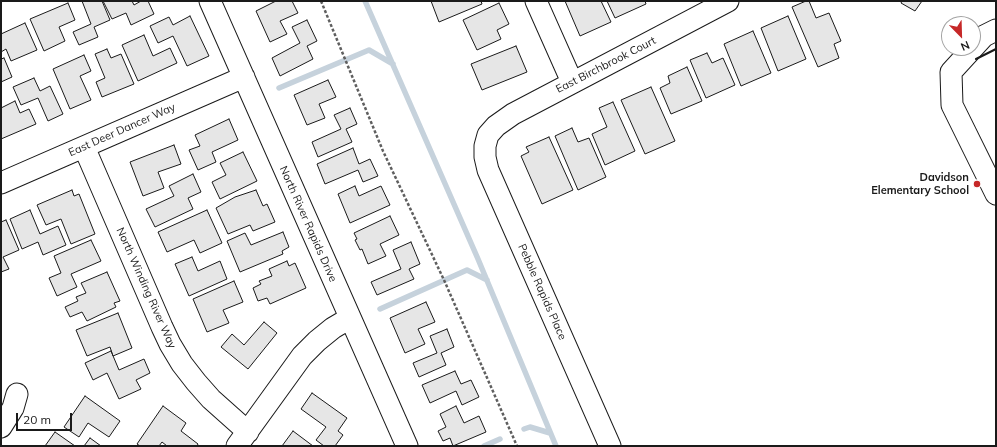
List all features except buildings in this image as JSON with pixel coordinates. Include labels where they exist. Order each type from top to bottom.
[{"type":"street","name":"North River Rapids Drive","points":[[210,1],[407,446]]},
{"type":"street","points":[[536,1],[572,82]]},
{"type":"street","name":"East Birchbrook Court","points":[[488,135],[504,119],[728,1]]},
{"type":"street","points":[[996,30],[984,36],[951,72],[952,105],[996,194]]},
{"type":"street","name":"East Deer Dancer Way","points":[[1,183],[244,77]]},
{"type":"street","name":"Pebble Rapids Place","points":[[488,135],[485,146],[485,157],[488,170],[610,446]]},
{"type":"street","name":"North Winding River Way","points":[[84,147],[170,344],[182,364],[242,439]]},
{"type":"street","points":[[242,439],[302,356],[322,337],[350,318]]},
{"type":"street","points":[[1,427],[13,408],[17,394]]},
{"type":"path","points":[[321,1],[383,151],[447,287],[517,446]]},
{"type":"waterway","points":[[365,1],[478,259],[556,446]]},
{"type":"waterway","points":[[279,88],[369,50],[393,64]]},
{"type":"waterway","points":[[380,309],[467,270],[487,280]]},
{"type":"waterway","points":[[524,429],[530,427],[550,433]]},
{"type":"waterway","points":[[484,446],[500,439]]},
{"type":"wall","points":[[976,59],[996,49]]},
{"type":"place","name":"Davidson Elementary School","points":[[977,184]]}]
